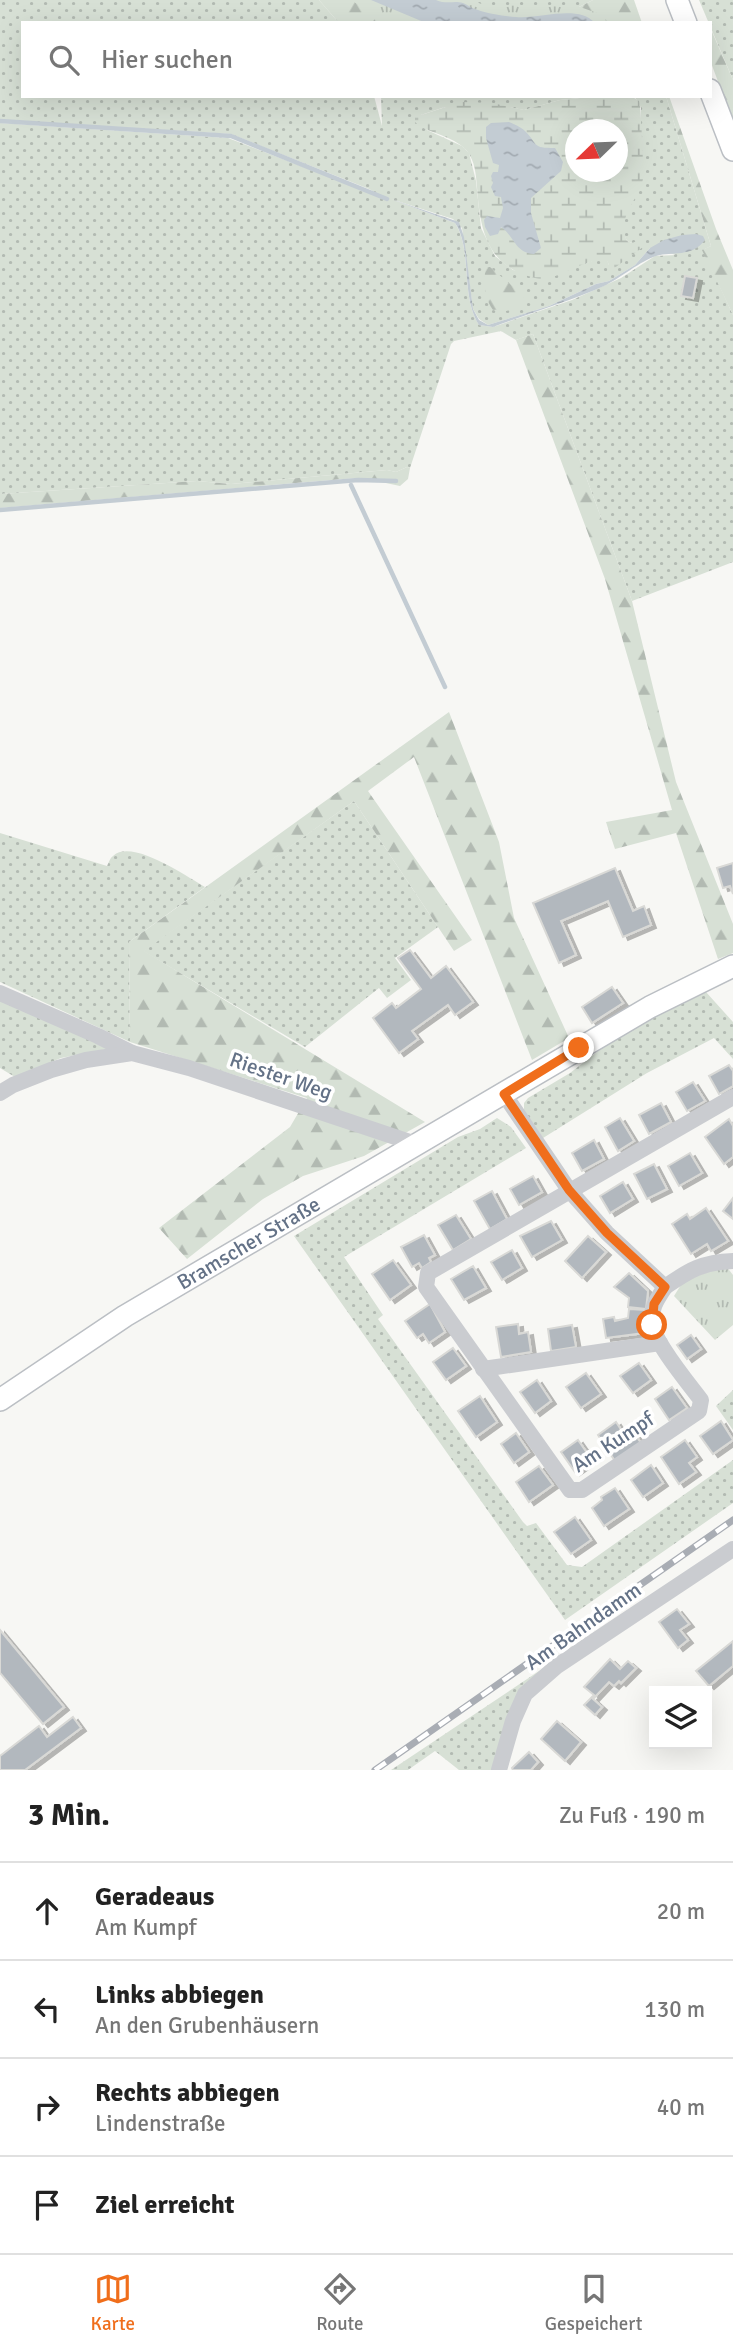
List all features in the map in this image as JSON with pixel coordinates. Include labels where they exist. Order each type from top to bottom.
[{"type":"street","points":[[677,0],[685,21]]},
{"type":"street","points":[[712,95],[733,150]]},
{"type":"street","name":"Bramscher Straße","points":[[0,1400],[125,1316],[650,1007],[733,966]]},
{"type":"street","name":"Riester Weg","points":[[0,993],[132,1053],[190,1068],[416,1144]]},
{"type":"street","name":"Riester Weg","points":[[0,1093],[51,1070],[86,1060],[132,1053]]},
{"type":"street","points":[[504,1094],[569,1190],[607,1233],[665,1287],[690,1270],[712,1261],[733,1261]]},
{"type":"street","points":[[569,1190],[733,1097]]},
{"type":"street","name":"Am Kumpf","points":[[569,1190],[428,1273],[426,1287],[570,1490],[582,1490],[699,1411],[701,1400],[660,1343],[652,1325],[654,1304],[665,1287]]},
{"type":"street","points":[[484,1369],[660,1343]]},
{"type":"street","name":"Am Bahndamm","points":[[499,1770],[513,1721],[525,1694],[557,1666],[733,1549]]},
{"type":"green space","points":[[0,0],[319,0],[337,21],[21,21],[21,98],[375,98],[382,126],[381,98],[580,98],[560,100],[524,110],[509,107],[445,107],[421,115],[427,130],[462,146],[469,153],[476,181],[481,228],[495,256],[513,270],[551,277],[599,259],[607,260],[609,265],[632,243],[627,241],[622,230],[624,218],[643,178],[641,108],[636,98],[667,98],[711,246],[703,250],[733,315],[733,562],[632,601],[533,334],[516,340],[501,331],[454,341],[451,344],[410,468],[396,472],[387,470],[231,484],[197,481],[0,494],[0,123],[228,138],[389,200],[369,189],[231,134],[0,120]],"holes":[[[391,199],[453,219],[462,228],[473,309],[479,319],[488,325],[549,306],[596,284],[609,281],[635,265],[650,248],[676,255],[655,256],[621,278],[572,300],[493,327],[479,325],[473,313],[464,247],[455,223]]]},
{"type":"green space","points":[[319,0],[371,0],[421,21],[337,21]]},
{"type":"green space","points":[[351,0],[471,0],[484,5],[580,7],[600,14],[606,21],[399,21]]},
{"type":"green space","points":[[436,0],[593,0],[569,12],[537,18]]},
{"type":"green space","points":[[593,0],[634,0],[641,21],[590,21],[569,12]]},
{"type":"green space","points":[[699,0],[733,0],[733,80],[712,31],[712,21],[708,21]]},
{"type":"green space","points":[[712,32],[733,80],[733,122],[712,65]]},
{"type":"green space","points":[[580,98],[634,98],[639,101],[643,179],[626,216],[624,232],[627,241],[632,243],[640,240],[643,247],[609,272],[607,261],[597,261],[544,279],[519,273],[496,256],[484,232],[472,159],[467,151],[451,139],[415,122],[415,117],[461,102],[492,103],[524,110],[560,100]]},
{"type":"green space","points":[[667,98],[670,98],[733,270],[733,315],[702,250],[711,246]]},
{"type":"green space","points":[[486,267],[490,267],[522,294],[525,300],[510,310],[493,310],[485,289]]},
{"type":"green space","points":[[533,334],[632,601],[676,782],[733,924],[733,953],[718,959],[676,833],[615,849],[606,822],[672,810],[605,579],[516,340]]},
{"type":"green space","points":[[410,468],[408,479],[400,486],[362,478],[0,508],[0,494],[197,481],[231,484],[387,470],[396,472]]},
{"type":"green space","points":[[449,712],[499,842],[514,918],[569,1038],[532,1060],[414,757],[368,791],[472,940],[454,951],[354,801],[144,951],[425,1122],[364,1156],[303,1176],[263,1199],[187,1259],[159,1228],[290,1127],[307,1098],[130,1042],[129,942]]},
{"type":"green space","points":[[354,801],[438,927],[395,958],[411,980],[387,998],[379,988],[305,1047],[143,951]]},
{"type":"green space","points":[[0,833],[107,866],[113,856],[122,852],[146,855],[205,887],[129,942],[130,1042],[0,982]]},
{"type":"green space","points":[[706,992],[733,1022],[733,1059],[714,1038],[647,1073],[543,1138],[524,1110],[524,1103],[528,1098],[570,1073],[606,1045],[667,1010]]},
{"type":"green space","points":[[0,998],[108,1045],[107,1049],[61,1058],[15,1077],[0,1068]]},
{"type":"green space","points":[[497,1118],[511,1127],[526,1148],[344,1257],[383,1315],[378,1319],[523,1522],[527,1526],[536,1523],[567,1565],[582,1567],[733,1460],[733,1503],[565,1620],[294,1236],[458,1137],[480,1129]]},
{"type":"green space","points":[[726,1266],[733,1275],[733,1325],[715,1340],[674,1296],[684,1280]]},
{"type":"green space","points":[[733,1390],[733,1430],[716,1406]]},
{"type":"green space","points":[[548,1665],[525,1692],[494,1770],[459,1770],[435,1751],[408,1770],[391,1770]]},
{"type":"water","points":[[371,0],[459,2],[487,13],[526,17],[569,13],[588,17],[593,21],[421,21]]},
{"type":"water","points":[[509,122],[523,130],[536,145],[555,148],[563,162],[561,171],[531,198],[531,213],[541,248],[534,254],[519,248],[501,227],[498,234],[490,236],[485,227],[484,220],[487,216],[500,218],[503,208],[501,197],[495,196],[491,187],[491,176],[493,172],[498,172],[499,165],[493,163],[486,127],[491,123]]},
{"type":"water","points":[[391,199],[459,222],[464,237],[473,309],[479,320],[488,325],[549,306],[596,284],[609,281],[635,265],[650,248],[664,240],[696,234],[703,236],[705,240],[688,252],[650,258],[604,286],[493,327],[479,325],[473,313],[464,246],[455,223]]},
{"type":"building","points":[[685,276],[697,278],[693,298],[681,296]]},
{"type":"building","points":[[733,863],[733,894],[730,886],[723,888],[717,868]]},
{"type":"building","points":[[615,868],[633,911],[644,906],[651,925],[623,937],[608,901],[561,921],[576,955],[559,963],[533,903]]},
{"type":"building","points":[[410,950],[431,978],[446,966],[473,1002],[455,1015],[448,1005],[412,1031],[418,1039],[399,1053],[373,1018],[392,1003],[396,1008],[421,989],[398,958]]},
{"type":"building","points":[[612,987],[623,1003],[592,1023],[582,1007]]},
{"type":"building","points":[[729,1065],[733,1071],[733,1086],[719,1094],[709,1076]]},
{"type":"building","points":[[693,1082],[705,1101],[687,1111],[676,1092]]},
{"type":"building","points":[[661,1103],[671,1122],[649,1134],[639,1115]]},
{"type":"building","points":[[620,1118],[634,1141],[618,1151],[605,1127]]},
{"type":"building","points":[[729,1119],[733,1126],[733,1157],[724,1164],[705,1137]]},
{"type":"building","points":[[594,1140],[604,1159],[582,1171],[572,1153]]},
{"type":"building","points":[[690,1153],[702,1173],[679,1186],[668,1166]]},
{"type":"building","points":[[654,1164],[667,1189],[647,1199],[634,1174]]},
{"type":"building","points":[[533,1176],[542,1192],[519,1205],[510,1189]]},
{"type":"building","points":[[623,1182],[633,1199],[610,1213],[600,1196]]},
{"type":"building","points":[[492,1191],[507,1219],[490,1229],[474,1201]]},
{"type":"building","points":[[733,1198],[733,1219],[723,1211]]},
{"type":"building","points":[[706,1208],[728,1241],[711,1251],[707,1244],[691,1254],[672,1224],[687,1214],[690,1219]]},
{"type":"building","points":[[456,1215],[471,1239],[453,1250],[438,1225]]},
{"type":"building","points":[[551,1221],[562,1240],[532,1257],[520,1236]]},
{"type":"building","points":[[424,1235],[435,1255],[429,1258],[431,1262],[422,1268],[419,1263],[412,1267],[401,1247]]},
{"type":"building","points":[[588,1236],[606,1252],[582,1278],[565,1261]]},
{"type":"building","points":[[512,1250],[522,1268],[502,1280],[491,1262]]},
{"type":"building","points":[[393,1260],[411,1285],[390,1300],[372,1274]]},
{"type":"building","points":[[473,1266],[486,1288],[464,1300],[451,1279]]},
{"type":"building","points":[[629,1273],[648,1291],[646,1309],[628,1307],[629,1298],[614,1287]]},
{"type":"building","points":[[430,1304],[445,1332],[429,1343],[423,1334],[417,1338],[405,1321]]},
{"type":"building","points":[[629,1309],[646,1310],[644,1333],[606,1338],[603,1319],[614,1317],[615,1321],[628,1318]]},
{"type":"building","points":[[518,1324],[519,1334],[528,1332],[531,1352],[501,1357],[496,1327]]},
{"type":"building","points":[[572,1325],[576,1347],[551,1351],[548,1329]]},
{"type":"building","points":[[691,1335],[701,1349],[687,1359],[677,1345]]},
{"type":"building","points":[[453,1348],[466,1366],[446,1380],[433,1362]]},
{"type":"building","points":[[639,1363],[651,1380],[633,1393],[620,1376]]},
{"type":"building","points":[[586,1373],[601,1394],[581,1408],[566,1387]]},
{"type":"building","points":[[537,1380],[551,1401],[535,1413],[520,1392]]},
{"type":"building","points":[[672,1387],[687,1408],[669,1420],[655,1399]]},
{"type":"building","points":[[480,1396],[497,1422],[476,1437],[458,1411]]},
{"type":"building","points":[[721,1421],[733,1440],[713,1454],[700,1436]]},
{"type":"building","points":[[616,1422],[622,1431],[629,1426],[641,1443],[615,1461],[598,1435]]},
{"type":"building","points":[[516,1433],[529,1452],[514,1463],[501,1444]]},
{"type":"building","points":[[578,1440],[592,1460],[575,1472],[561,1452]]},
{"type":"building","points":[[685,1440],[697,1457],[689,1463],[696,1472],[679,1484],[661,1457]]},
{"type":"building","points":[[651,1465],[663,1483],[643,1497],[631,1480]]},
{"type":"building","points":[[539,1466],[553,1485],[529,1502],[516,1482]]},
{"type":"building","points":[[615,1488],[629,1509],[604,1526],[592,1508],[602,1500],[601,1497]]},
{"type":"building","points":[[575,1517],[591,1540],[571,1554],[554,1532]]},
{"type":"building","points":[[677,1609],[689,1624],[680,1630],[688,1640],[678,1648],[659,1622]]},
{"type":"building","points":[[0,1630],[64,1707],[43,1724],[0,1673]]},
{"type":"building","points":[[733,1641],[733,1666],[709,1686],[696,1671]]},
{"type":"building","points":[[610,1659],[620,1669],[628,1661],[636,1668],[621,1683],[619,1681],[614,1686],[609,1682],[593,1699],[602,1707],[595,1715],[584,1705],[594,1695],[584,1687]]},
{"type":"building","points":[[73,1717],[81,1728],[25,1770],[0,1770],[0,1756],[39,1726],[47,1737]]},
{"type":"building","points":[[557,1721],[581,1742],[565,1761],[541,1739]]},
{"type":"building","points":[[529,1752],[538,1762],[531,1770],[513,1770],[512,1768]]},
{"type":"waterway","points":[[0,121],[231,136],[387,199]]},
{"type":"waterway","points":[[0,510],[358,480],[396,481]]},
{"type":"waterway","points":[[351,485],[445,687]]},
{"type":"railway","points":[[375,1770],[733,1520]]},
{"type":"route","points":[[579,1048],[504,1094],[569,1190],[607,1233],[665,1287],[654,1304],[652,1325]]}]
